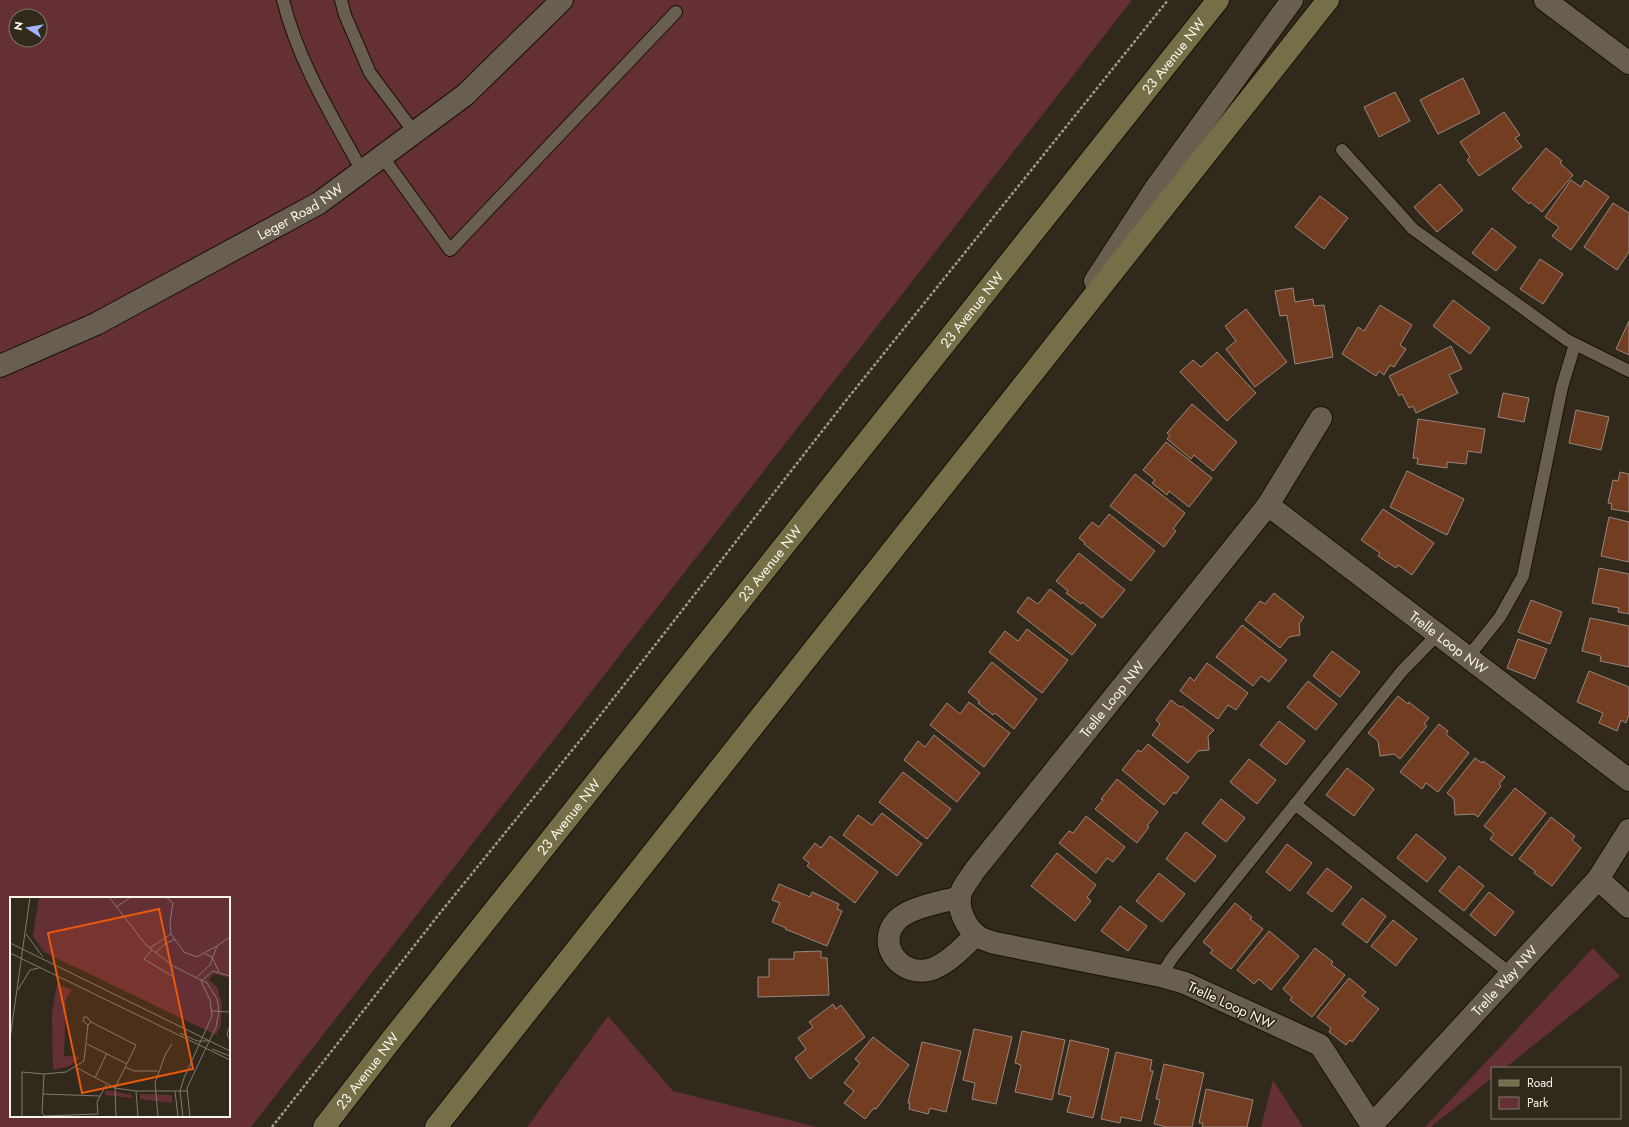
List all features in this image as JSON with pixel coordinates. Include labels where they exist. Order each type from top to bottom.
[{"type":"main road","name":"23 Avenue NW","points":[[324,1127],[392,1039],[1218,0]]},
{"type":"main road","points":[[436,1127],[1328,0]]},
{"type":"street","name":"Leger Road NW","points":[[0,366],[103,320],[319,203],[465,95],[562,0]]},
{"type":"street","points":[[1046,356],[1155,189],[1292,0]]},
{"type":"street","points":[[1546,0],[1629,63]]},
{"type":"street","name":"Trelle Loop NW","points":[[960,897],[975,870],[1268,505],[1320,418]]},
{"type":"street","name":"Trelle Loop NW","points":[[1268,505],[1629,780]]},
{"type":"street","name":"Trelle Way NW","points":[[1372,1126],[1598,879],[1629,830]]},
{"type":"street","points":[[1598,879],[1629,908]]},
{"type":"street","points":[[960,897],[961,909],[966,923],[976,935],[941,965],[920,971],[909,969],[901,965],[893,957],[889,947],[889,938],[897,920],[916,909],[960,897]]},
{"type":"street","name":"Trelle Loop NW","points":[[976,935],[995,943],[1161,976],[1185,983],[1320,1046],[1372,1126]]},
{"type":"lane","points":[[283,0],[289,25],[322,100],[362,171]]},
{"type":"lane","points":[[341,0],[345,15],[370,73],[414,132]]},
{"type":"lane","points":[[382,156],[450,250],[676,12]]},
{"type":"lane","points":[[1342,150],[1413,229],[1568,340],[1629,371]]},
{"type":"lane","points":[[1468,658],[1500,617],[1523,576],[1562,387],[1575,344]]},
{"type":"lane","points":[[1161,976],[1172,958],[1402,671],[1438,634]]},
{"type":"lane","points":[[1295,804],[1511,974]]},
{"type":"path","points":[[272,1127],[440,913],[596,722],[843,404],[1168,0]]},
{"type":"green space","points":[[0,0],[1132,0],[251,1127],[0,1127]]},
{"type":"green space","points":[[1593,948],[1620,976],[1506,1067],[1491,1067],[1491,1079],[1431,1127],[1425,1127]]},
{"type":"green space","points":[[608,1016],[673,1091],[817,1127],[527,1127]]},
{"type":"green space","points":[[1273,1080],[1303,1127],[1261,1127]]},
{"type":"building","points":[[1463,78],[1480,113],[1438,134],[1420,100]]},
{"type":"building","points":[[1395,92],[1410,121],[1379,137],[1364,107]]},
{"type":"building","points":[[1504,112],[1520,135],[1515,138],[1522,147],[1479,176],[1467,160],[1470,157],[1460,142]]},
{"type":"building","points":[[1546,148],[1562,161],[1560,163],[1573,175],[1542,212],[1530,202],[1529,204],[1512,189]]},
{"type":"building","points":[[1571,180],[1581,187],[1585,180],[1609,197],[1571,250],[1552,236],[1559,227],[1545,217]]},
{"type":"building","points":[[1440,184],[1463,210],[1437,232],[1414,207]]},
{"type":"building","points":[[1320,196],[1348,218],[1324,249],[1295,227]]},
{"type":"building","points":[[1613,203],[1629,213],[1629,252],[1617,270],[1584,247]]},
{"type":"building","points":[[1492,228],[1516,247],[1496,271],[1472,253]]},
{"type":"building","points":[[1540,259],[1563,274],[1543,304],[1520,289]]},
{"type":"building","points":[[1293,288],[1295,302],[1313,299],[1314,306],[1324,305],[1333,357],[1295,364],[1287,315],[1280,316],[1275,291]]},
{"type":"building","points":[[1453,300],[1490,328],[1470,354],[1433,326]]},
{"type":"building","points":[[1380,305],[1412,325],[1400,345],[1406,349],[1394,367],[1390,365],[1384,375],[1379,371],[1376,376],[1342,354],[1358,327],[1364,331]]},
{"type":"building","points":[[1246,309],[1287,362],[1255,387],[1226,349],[1236,341],[1225,326]]},
{"type":"building","points":[[1629,321],[1629,355],[1616,349]]},
{"type":"building","points":[[1451,346],[1462,369],[1449,375],[1458,393],[1416,413],[1413,406],[1409,408],[1402,394],[1399,396],[1389,376]]},
{"type":"building","points":[[1217,352],[1256,393],[1227,421],[1180,372],[1193,360],[1201,367]]},
{"type":"building","points":[[1503,393],[1529,398],[1524,422],[1498,417]]},
{"type":"building","points":[[1192,404],[1237,442],[1213,471],[1194,455],[1191,459],[1167,439],[1170,435],[1167,433]]},
{"type":"building","points":[[1576,410],[1609,417],[1601,450],[1569,443]]},
{"type":"building","points":[[1418,419],[1485,429],[1481,453],[1468,451],[1466,464],[1447,462],[1447,468],[1417,464],[1418,458],[1413,458]]},
{"type":"building","points":[[1166,442],[1212,478],[1189,507],[1169,491],[1167,495],[1152,483],[1155,480],[1143,470]]},
{"type":"building","points":[[1407,471],[1464,499],[1447,535],[1390,507]]},
{"type":"building","points":[[1620,472],[1629,474],[1629,512],[1611,509],[1612,504],[1608,503],[1613,480],[1618,481]]},
{"type":"building","points":[[1135,474],[1185,513],[1173,529],[1176,531],[1164,547],[1110,506]]},
{"type":"building","points":[[1383,509],[1434,543],[1412,575],[1398,565],[1396,568],[1378,556],[1380,553],[1361,540]]},
{"type":"building","points":[[1109,514],[1155,551],[1131,581],[1084,544],[1085,543],[1079,538],[1092,522],[1099,527]]},
{"type":"building","points":[[1609,517],[1629,522],[1629,562],[1601,556]]},
{"type":"building","points":[[1079,553],[1125,590],[1102,618],[1082,602],[1081,604],[1066,593],[1068,591],[1056,581]]},
{"type":"building","points":[[1599,568],[1629,574],[1629,614],[1618,612],[1619,608],[1592,603]]},
{"type":"building","points":[[1050,589],[1096,625],[1072,655],[1017,612],[1028,597],[1038,604]]},
{"type":"building","points":[[1274,593],[1304,617],[1299,624],[1300,635],[1289,637],[1280,648],[1245,620],[1260,601],[1265,604]]},
{"type":"building","points":[[1531,600],[1562,612],[1550,644],[1518,632]]},
{"type":"building","points":[[1590,618],[1629,626],[1629,667],[1600,661],[1601,656],[1582,651]]},
{"type":"building","points":[[1242,625],[1287,660],[1269,682],[1261,676],[1253,686],[1216,657]]},
{"type":"building","points":[[1027,629],[1068,660],[1042,693],[989,652],[1005,631],[1018,641]]},
{"type":"building","points":[[1518,639],[1547,649],[1535,679],[1507,668]]},
{"type":"building","points":[[1332,651],[1360,672],[1340,697],[1313,676]]},
{"type":"building","points":[[992,662],[1037,699],[1014,729],[995,713],[993,715],[978,703],[980,702],[968,692]]},
{"type":"building","points":[[1207,663],[1248,693],[1236,710],[1228,705],[1218,719],[1180,691],[1190,677],[1194,681]]},
{"type":"building","points":[[1589,671],[1629,687],[1629,715],[1626,723],[1621,720],[1617,731],[1599,723],[1603,713],[1577,702]]},
{"type":"building","points":[[1308,681],[1337,704],[1316,730],[1287,707]]},
{"type":"building","points":[[1398,696],[1408,704],[1409,702],[1429,718],[1424,724],[1427,726],[1400,759],[1394,754],[1380,756],[1378,741],[1368,733]]},
{"type":"building","points":[[1171,700],[1180,707],[1182,706],[1214,730],[1208,736],[1209,750],[1198,751],[1188,763],[1152,735],[1160,724],[1156,720]]},
{"type":"building","points":[[969,702],[1010,733],[984,767],[930,725],[947,703],[960,714]]},
{"type":"building","points":[[1279,721],[1305,741],[1286,765],[1260,745]]},
{"type":"building","points":[[1439,724],[1448,731],[1446,734],[1469,753],[1438,792],[1426,783],[1422,789],[1400,772]]},
{"type":"building","points":[[934,735],[980,773],[957,802],[904,760],[918,741],[925,747]]},
{"type":"building","points":[[1148,744],[1189,777],[1176,794],[1174,792],[1164,805],[1122,770],[1138,750],[1141,752]]},
{"type":"building","points":[[1475,758],[1482,763],[1483,761],[1505,777],[1499,784],[1501,786],[1478,817],[1474,814],[1455,815],[1454,799],[1447,793]]},
{"type":"building","points":[[1249,759],[1276,780],[1257,804],[1230,782]]},
{"type":"building","points":[[1347,768],[1374,789],[1354,816],[1326,795]]},
{"type":"building","points":[[903,772],[951,809],[927,839],[879,802]]},
{"type":"building","points":[[1117,779],[1158,812],[1147,826],[1149,827],[1137,843],[1095,809]]},
{"type":"building","points":[[1515,788],[1546,813],[1512,856],[1490,839],[1494,834],[1484,826]]},
{"type":"building","points":[[1221,799],[1245,818],[1226,842],[1202,823]]},
{"type":"building","points":[[882,813],[922,844],[897,876],[843,835],[858,815],[872,825]]},
{"type":"building","points":[[1086,816],[1125,847],[1113,862],[1107,858],[1096,873],[1059,843],[1069,831],[1073,833]]},
{"type":"building","points":[[1551,817],[1575,836],[1572,840],[1581,848],[1552,886],[1534,873],[1535,871],[1519,859]]},
{"type":"building","points":[[1186,832],[1216,856],[1195,882],[1166,859]]},
{"type":"building","points":[[1416,834],[1446,858],[1427,882],[1397,858]]},
{"type":"building","points":[[830,836],[878,872],[855,903],[807,866],[809,863],[803,858],[815,843],[821,848]]},
{"type":"building","points":[[1287,844],[1312,863],[1290,891],[1266,872]]},
{"type":"building","points":[[1057,853],[1096,885],[1087,897],[1091,901],[1075,921],[1031,886]]},
{"type":"building","points":[[1459,866],[1484,886],[1464,911],[1439,891]]},
{"type":"building","points":[[1327,868],[1352,887],[1332,912],[1307,893]]},
{"type":"building","points":[[1159,873],[1185,894],[1162,922],[1136,901]]},
{"type":"building","points":[[779,884],[810,897],[812,892],[839,904],[837,909],[842,911],[827,946],[785,929],[786,928],[772,922],[780,903],[772,900]]},
{"type":"building","points":[[1489,892],[1514,912],[1495,936],[1470,915]]},
{"type":"building","points":[[1362,898],[1386,916],[1367,943],[1342,924]]},
{"type":"building","points":[[1235,903],[1252,917],[1250,919],[1263,929],[1231,969],[1210,953],[1213,950],[1203,942]]},
{"type":"building","points":[[1120,906],[1147,926],[1128,951],[1101,931]]},
{"type":"building","points":[[1393,920],[1417,939],[1396,966],[1371,946]]},
{"type":"building","points":[[1269,931],[1299,956],[1271,990],[1259,979],[1254,984],[1237,970]]},
{"type":"building","points":[[1315,948],[1333,962],[1331,964],[1345,975],[1312,1017],[1290,1000],[1292,997],[1283,989]]},
{"type":"building","points":[[821,951],[821,958],[827,958],[829,995],[758,997],[758,977],[769,977],[769,959],[794,959],[794,952]]},
{"type":"building","points":[[1349,978],[1366,992],[1362,996],[1379,1009],[1352,1042],[1350,1040],[1346,1045],[1329,1032],[1331,1028],[1317,1017]]},
{"type":"building","points":[[833,1004],[836,1009],[841,1005],[865,1037],[810,1079],[795,1058],[806,1049],[798,1038],[813,1027],[809,1022]]},
{"type":"building","points":[[974,1029],[1012,1037],[996,1104],[972,1099],[975,1083],[963,1080]]},
{"type":"building","points":[[1022,1031],[1065,1040],[1052,1100],[1015,1092],[1021,1065],[1015,1063]]},
{"type":"building","points":[[873,1037],[909,1065],[876,1109],[874,1108],[865,1119],[844,1103],[854,1091],[844,1083],[860,1063],[855,1059]]},
{"type":"building","points":[[1070,1040],[1109,1049],[1093,1118],[1067,1112],[1071,1097],[1058,1094]]},
{"type":"building","points":[[922,1042],[961,1051],[946,1112],[930,1108],[928,1114],[909,1109],[910,1103],[908,1103]]},
{"type":"building","points":[[1116,1052],[1152,1060],[1150,1071],[1153,1071],[1141,1121],[1121,1117],[1120,1123],[1101,1119]]},
{"type":"building","points":[[1164,1064],[1204,1073],[1192,1127],[1167,1127],[1154,1124],[1160,1100],[1156,1099]]},
{"type":"building","points":[[1206,1089],[1253,1100],[1247,1127],[1202,1127],[1203,1123],[1199,1123]]}]
